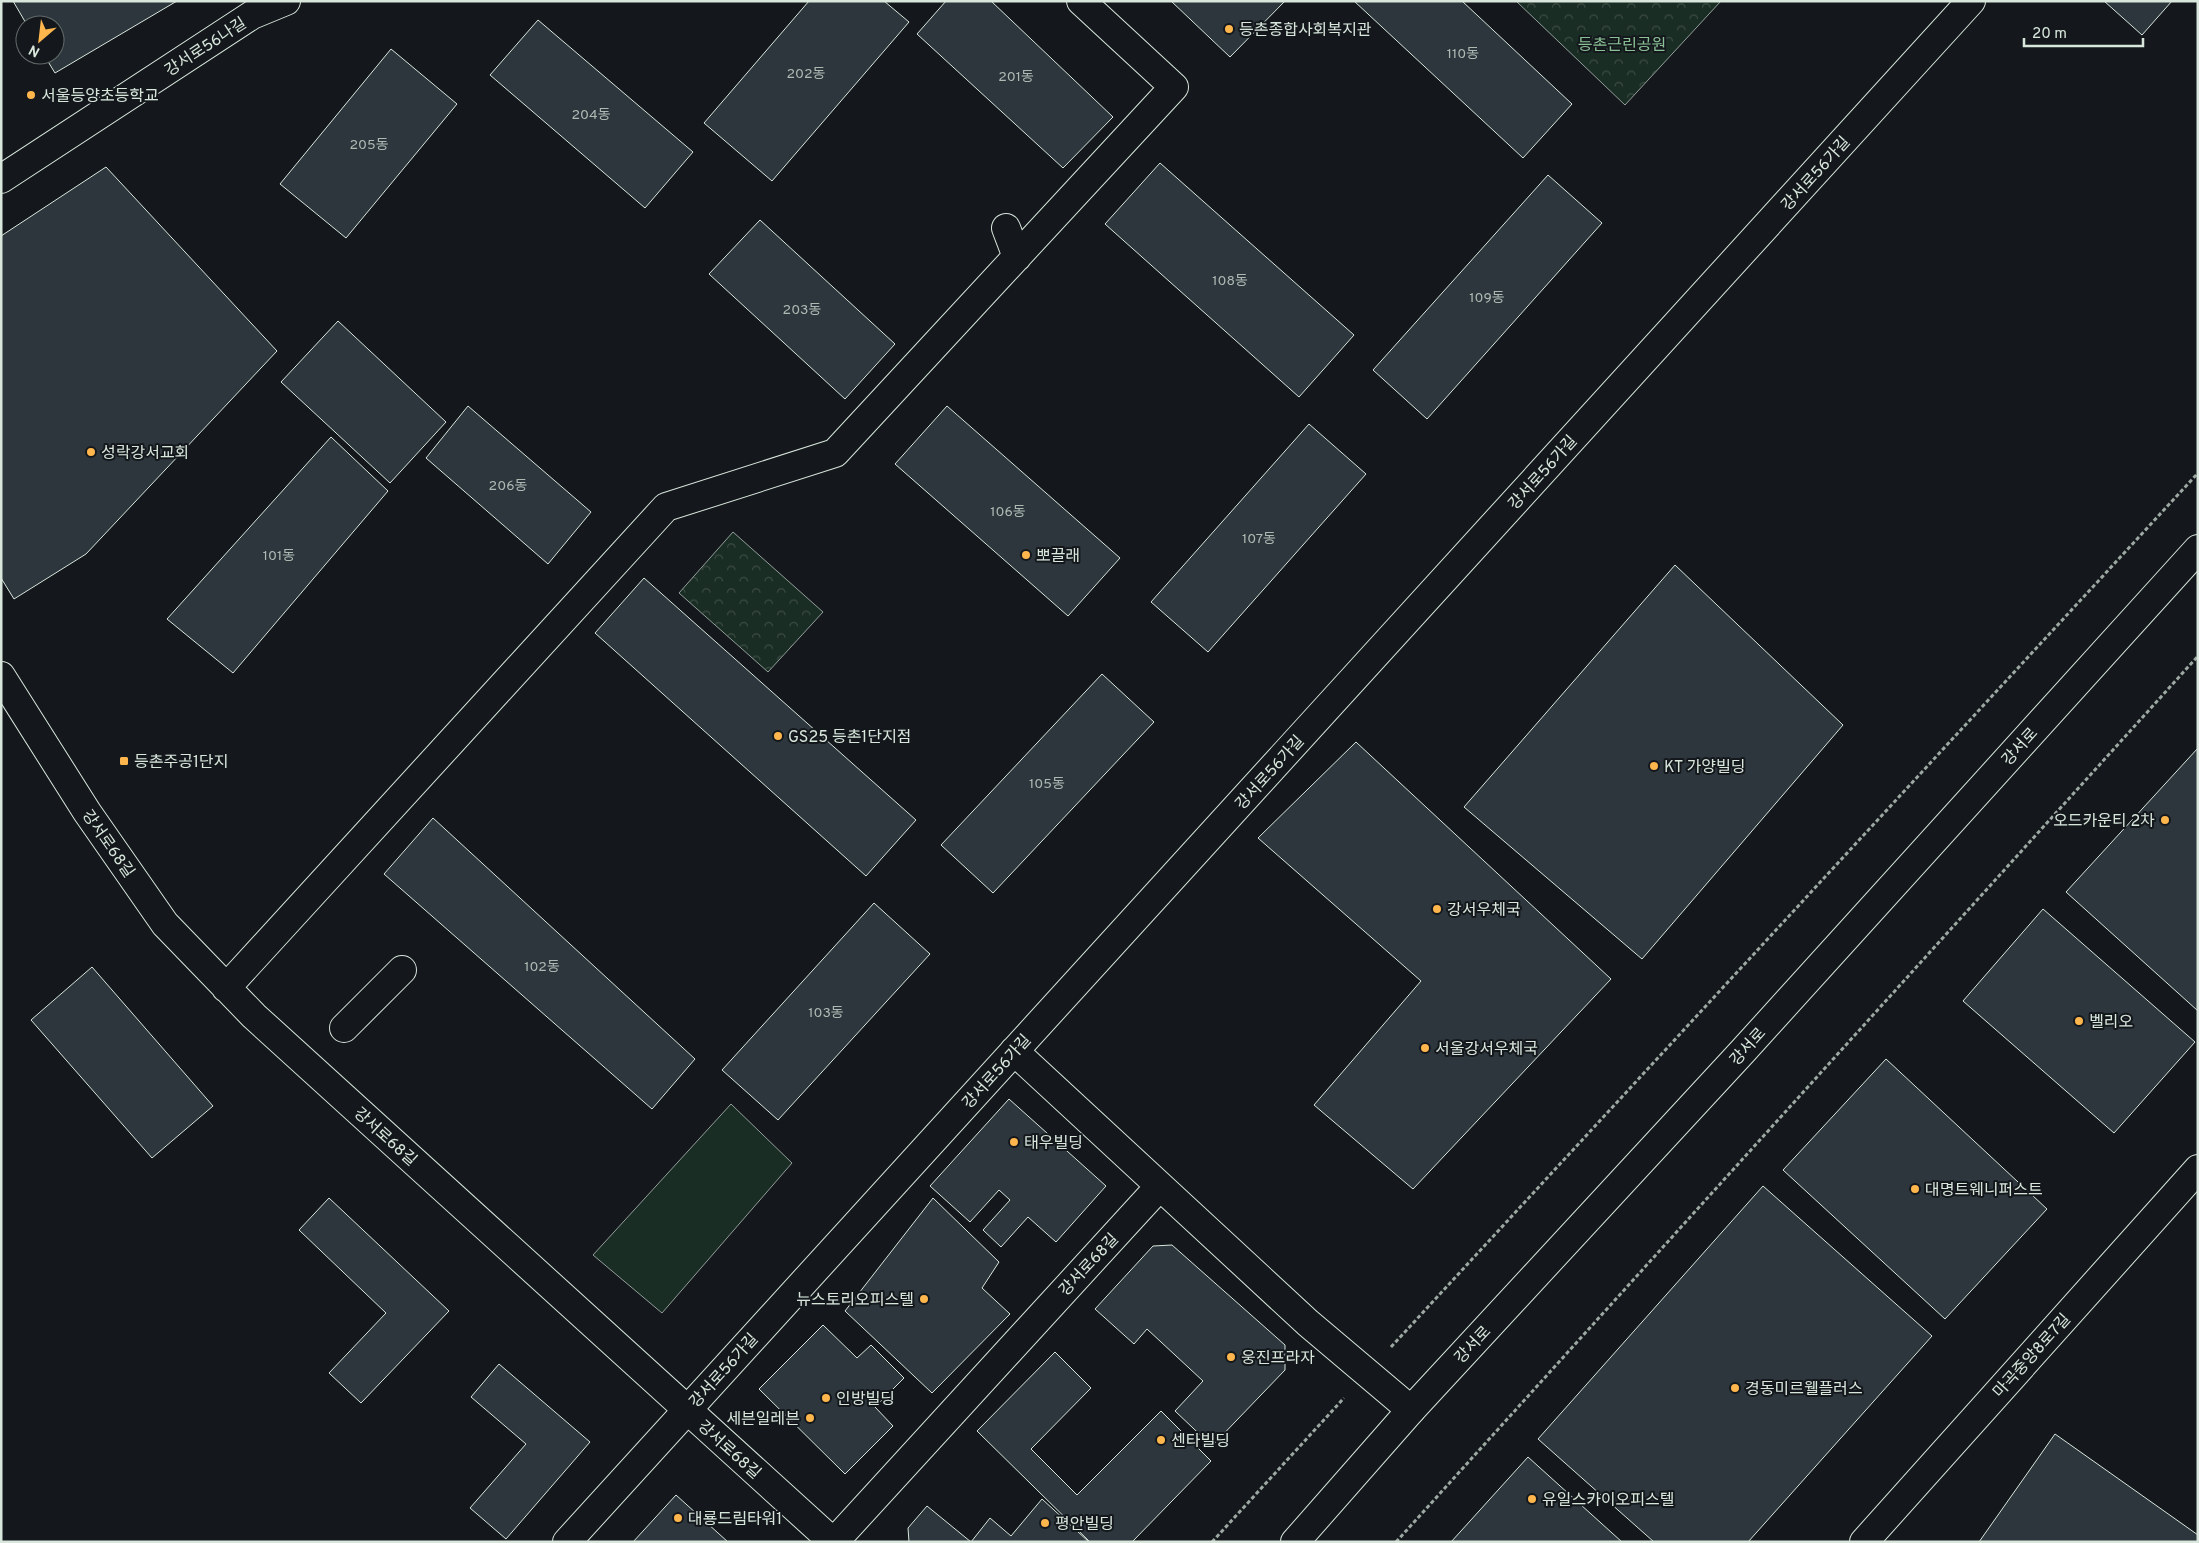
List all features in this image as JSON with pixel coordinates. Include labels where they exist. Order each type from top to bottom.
[{"type":"street","name":"강서로56나길","points":[[1,179],[252,15],[286,1]]},
{"type":"street","points":[[226,988],[666,507],[835,454],[1174,87],[1080,1]]},
{"type":"street","name":"강서로56가길","points":[[567,1542],[1971,1]]},
{"type":"street","points":[[1006,228],[1018,257]]},
{"type":"street","name":"강서로","points":[[1295,1542],[1411,1410],[1742,1051],[2198,550]]},
{"type":"street","name":"강서로68길","points":[[5,689],[86,812],[166,924],[226,988],[276,1036],[834,1542],[1160,1186]]},
{"type":"street","points":[[344,1028],[402,970]]},
{"type":"street","points":[[1014,1051],[1308,1323],[1411,1410]]},
{"type":"street","name":"마곡중앙8로7길","points":[[1864,1542],[2188,1198],[2198,1169]]},
{"type":"path","points":[[1212,1542],[2198,473]]},
{"type":"path","points":[[1396,1542],[2198,656]]},
{"type":"green space","name":"등촌근린공원","points":[[1516,1],[1721,1],[1625,105]]},
{"type":"green space","points":[[733,532],[823,612],[768,672],[679,593]]},
{"type":"green space","points":[[731,1104],[792,1163],[662,1313],[593,1255]]},
{"type":"building","points":[[13,1],[177,1],[55,73],[50,65],[65,65],[65,15],[21,15]]},
{"type":"building","points":[[809,1],[884,1],[909,22],[772,181],[704,123]]},
{"type":"building","points":[[946,1],[991,1],[1113,117],[1063,168],[917,34]]},
{"type":"building","name":"등촌종합사회복지관","points":[[1171,1],[1285,1],[1230,57]]},
{"type":"building","points":[[1354,1],[1462,1],[1572,104],[1523,158]]},
{"type":"building","points":[[2104,1],[2172,1],[2142,35]]},
{"type":"building","points":[[538,20],[693,152],[645,208],[490,75]]},
{"type":"building","points":[[391,49],[457,104],[346,238],[280,184]]},
{"type":"building","points":[[1160,163],[1354,335],[1299,397],[1105,224]]},
{"type":"building","name":"성락강서교회","points":[[106,167],[277,351],[86,554],[14,599],[1,578],[1,236]]},
{"type":"building","points":[[1548,175],[1602,223],[1427,419],[1373,370]]},
{"type":"building","points":[[760,220],[895,344],[845,399],[709,274]]},
{"type":"building","points":[[338,321],[446,422],[390,483],[281,382]]},
{"type":"building","points":[[468,406],[591,512],[548,564],[426,458]]},
{"type":"building","points":[[947,406],[1120,558],[1068,616],[895,464]]},
{"type":"building","points":[[1309,424],[1366,474],[1208,652],[1151,602]]},
{"type":"building","points":[[331,437],[388,491],[233,673],[167,619]]},
{"type":"building","name":"KT 가양빌딩","points":[[1675,565],[1843,725],[1642,959],[1464,807]]},
{"type":"building","points":[[644,578],[916,820],[866,876],[595,633]]},
{"type":"building","points":[[1102,674],[1154,722],[993,893],[941,845]]},
{"type":"building","name":"강서우체국","points":[[1356,742],[1611,979],[1413,1189],[1314,1105],[1421,981],[1258,838]]},
{"type":"building","name":"오드카운티 2차","points":[[2198,748],[2198,1011],[2066,892]]},
{"type":"building","points":[[433,818],[695,1059],[652,1109],[384,874]]},
{"type":"building","points":[[874,903],[930,954],[778,1120],[722,1070]]},
{"type":"building","name":"벨리오","points":[[2043,909],[2195,1042],[2114,1133],[1963,1001]]},
{"type":"building","points":[[92,967],[213,1106],[152,1158],[31,1020]]},
{"type":"building","name":"대명트웨니퍼스트","points":[[1886,1059],[2047,1209],[1945,1319],[1783,1170]]},
{"type":"building","name":"태우빌딩","points":[[1009,1099],[1106,1186],[1056,1242],[1028,1217],[1001,1247],[983,1230],[1010,1200],[999,1190],[970,1222],[930,1186]]},
{"type":"building","name":"경동미르웰플러스","points":[[1763,1186],[1932,1336],[1748,1542],[1654,1542],[1538,1439]]},
{"type":"building","points":[[329,1198],[449,1311],[361,1403],[329,1373],[386,1313],[299,1230]]},
{"type":"building","name":"뉴스토리오피스텔","points":[[933,1198],[999,1262],[982,1288],[1010,1314],[932,1393],[845,1311]]},
{"type":"building","name":"웅진프라자","points":[[1172,1245],[1285,1345],[1285,1370],[1212,1446],[1175,1411],[1203,1381],[1147,1329],[1134,1344],[1095,1309],[1153,1246]]},
{"type":"building","name":"인방빌딩","points":[[823,1325],[857,1358],[871,1345],[904,1378],[875,1407],[893,1426],[845,1474],[759,1389]]},
{"type":"building","name":"센타빌딩","points":[[1055,1352],[1091,1388],[1031,1449],[1077,1495],[1161,1411],[1211,1461],[1132,1542],[1090,1542],[977,1431]]},
{"type":"building","points":[[499,1364],[590,1442],[506,1539],[470,1508],[526,1444],[471,1397]]},
{"type":"building","points":[[2055,1434],[2198,1535],[2198,1542],[1979,1542]]},
{"type":"building","name":"유일스카이오피스텔","points":[[1528,1457],[1622,1542],[1451,1542]]},
{"type":"building","name":"대룡드림타워1","points":[[676,1495],[728,1542],[633,1542]]},
{"type":"building","name":"평안빌딩","points":[[1042,1499],[1089,1542],[971,1542],[990,1518],[1011,1536]]},
{"type":"building","points":[[927,1506],[971,1542],[909,1542],[908,1528]]},
{"type":"place","name":"등촌종합사회복지관","points":[[1229,29]]},
{"type":"place","name":"서울등양초등학교","points":[[31,95]]},
{"type":"place","name":"성락강서교회","points":[[91,452]]},
{"type":"place","name":"뽀끌래","points":[[1026,555]]},
{"type":"place","name":"GS25 등촌1단지점","points":[[778,736]]},
{"type":"place","name":"등촌주공1단지","points":[[124,761]]},
{"type":"place","name":"KT 가양빌딩","points":[[1654,766]]},
{"type":"place","name":"오드카운티 2차","points":[[2165,820]]},
{"type":"place","name":"강서우체국","points":[[1437,909]]},
{"type":"place","name":"벨리오","points":[[2079,1021]]},
{"type":"place","name":"서울강서우체국","points":[[1425,1048]]},
{"type":"place","name":"태우빌딩","points":[[1014,1142]]},
{"type":"place","name":"대명트웨니퍼스트","points":[[1915,1189]]},
{"type":"place","name":"뉴스토리오피스텔","points":[[924,1299]]},
{"type":"place","name":"웅진프라자","points":[[1231,1357]]},
{"type":"place","name":"경동미르웰플러스","points":[[1735,1388]]},
{"type":"place","name":"인방빌딩","points":[[826,1398]]},
{"type":"place","name":"세븐일레븐","points":[[810,1418]]},
{"type":"place","name":"센타빌딩","points":[[1161,1440]]},
{"type":"place","name":"유일스카이오피스텔","points":[[1532,1499]]},
{"type":"place","name":"대룡드림타워1","points":[[678,1518]]},
{"type":"place","name":"평안빌딩","points":[[1045,1523]]}]
